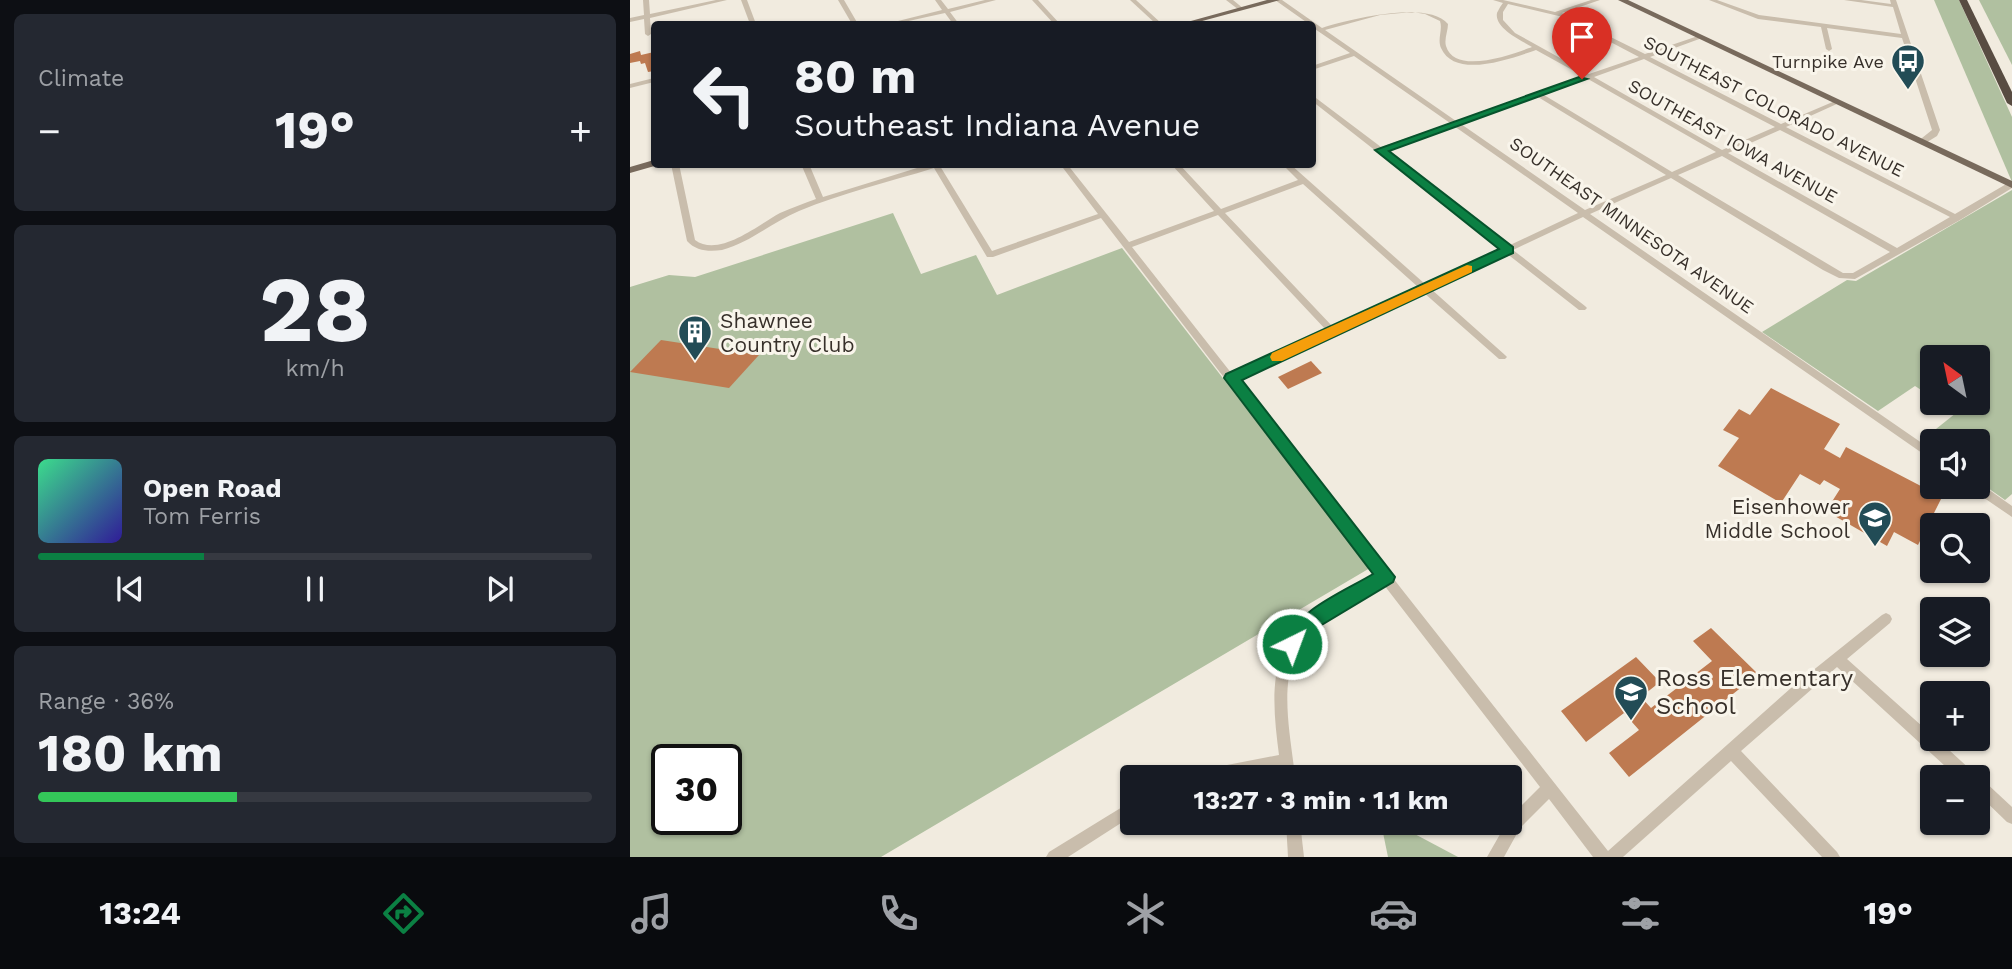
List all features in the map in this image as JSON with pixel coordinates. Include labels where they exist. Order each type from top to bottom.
[{"type":"highway","points":[[1964,0],[2012,103]]},
{"type":"highway","points":[[1974,0],[2012,78]]},
{"type":"main road","points":[[1195,21],[1277,0]]},
{"type":"main road","points":[[1622,0],[2012,185]]},
{"type":"main road","points":[[630,170],[651,164]]},
{"type":"street","points":[[646,0],[648,34]]},
{"type":"street","points":[[630,20],[724,0]]},
{"type":"street","points":[[744,0],[752,21]]},
{"type":"street","points":[[841,0],[853,21]]},
{"type":"street","points":[[938,0],[954,21]]},
{"type":"street","points":[[902,21],[993,0]]},
{"type":"street","points":[[1035,0],[1055,21]]},
{"type":"street","points":[[1133,0],[1156,21]]},
{"type":"street","points":[[1229,0],[1241,9]]},
{"type":"street","name":"SOUTHEAST MINNESOTA AVENUE","points":[[1277,0],[1307,21]]},
{"type":"street","name":"SOUTHEAST COLORADO AVENUE","points":[[1496,0],[1557,13],[1957,218]]},
{"type":"street","points":[[1557,13],[1597,0]]},
{"type":"street","points":[[1712,0],[1754,16],[1905,36]]},
{"type":"street","points":[[1847,0],[1894,3],[1936,130],[1921,142]]},
{"type":"street","name":"SOUTHEAST IOWA AVENUE","points":[[1505,4],[1499,15],[1501,23],[1513,34],[1897,252]]},
{"type":"street","points":[[1320,30],[1385,11],[1410,9],[1429,12],[1442,19],[1446,27],[1443,43],[1445,50],[1463,62],[1486,64],[1536,48]]},
{"type":"street","points":[[1824,26],[1829,49]]},
{"type":"street","name":"SOUTHEAST MINNESOTA AVENUE","points":[[1316,27],[1920,448]]},
{"type":"street","points":[[1381,150],[1700,37]]},
{"type":"street","points":[[1316,67],[1355,54]]},
{"type":"street","points":[[630,86],[651,81]]},
{"type":"street","points":[[1538,94],[1671,176],[1836,274],[1846,277],[1855,276],[2012,185]]},
{"type":"street","points":[[1316,100],[1582,308]]},
{"type":"street","points":[[1232,378],[1585,213],[1837,102]]},
{"type":"street","points":[[676,168],[691,241],[705,248],[731,244],[780,216],[927,168]]},
{"type":"street","points":[[807,168],[821,201]]},
{"type":"street","points":[[939,168],[990,256],[1102,215]]},
{"type":"street","points":[[1065,168],[1232,378],[1603,857]]},
{"type":"street","points":[[1178,168],[1332,331]]},
{"type":"street","points":[[1289,168],[1502,357]]},
{"type":"street","points":[[1127,246],[1303,181]]},
{"type":"street","points":[[1990,497],[2012,512]]},
{"type":"street","points":[[1287,765],[1279,687],[1282,669],[1292,644],[1313,620],[1386,577]]},
{"type":"street","points":[[1612,857],[1886,619]]},
{"type":"street","points":[[1838,659],[1955,765]]},
{"type":"street","points":[[1732,752],[1832,857]]},
{"type":"street","points":[[1262,765],[1287,760]]},
{"type":"street","points":[[1495,857],[1515,823],[1549,788]]},
{"type":"street","points":[[1990,796],[2012,817]]},
{"type":"street","points":[[1054,857],[1120,816]]},
{"type":"street","points":[[1294,835],[1296,857]]},
{"type":"green space","points":[[1934,0],[1959,0],[2012,117],[2012,182]]},
{"type":"green space","points":[[1979,0],[2012,0],[2012,65]]},
{"type":"green space","points":[[2012,190],[2012,494],[2005,500],[1990,489],[1990,429],[1936,429],[1954,415],[1990,415],[1990,345],[1920,345],[1920,389],[1915,386],[1878,411],[1762,332],[1847,280],[1856,281]]},
{"type":"green space","name":"Shawnee Country Club","points":[[893,213],[921,274],[976,255],[997,295],[1122,248],[1370,568],[881,857],[630,857],[630,287],[669,275],[695,277]]},
{"type":"green space","points":[[1383,835],[1417,835],[1458,857],[1388,857]]},
{"type":"building","points":[[640,51],[641,55],[651,53],[651,72],[648,72],[645,63],[630,63],[630,54]]},
{"type":"building","name":"Shawnee Country Club","points":[[661,340],[759,355],[729,388],[630,372]]},
{"type":"building","points":[[1311,361],[1322,373],[1288,389],[1278,377]]},
{"type":"building","name":"Eisenhower Middle School","points":[[1771,388],[1840,424],[1824,449],[1840,458],[1846,447],[1920,486],[1920,499],[1941,499],[1934,513],[1920,513],[1918,545],[1894,532],[1887,546],[1826,511],[1840,489],[1824,480],[1820,485],[1800,474],[1781,503],[1718,466],[1739,438],[1723,430],[1739,409],[1750,415]]},
{"type":"building","name":"Ross Elementary School","points":[[1711,628],[1758,674],[1629,777],[1609,753],[1639,730],[1624,713],[1586,742],[1561,711],[1636,657],[1660,682],[1641,697],[1651,708],[1712,661],[1693,641]]},
{"type":"slow traffic","points":[[1277,357],[1467,269]]},
{"type":"place","name":"Turnpike Ave","points":[[1908,91]]},
{"type":"place","name":"Shawnee Country Club","points":[[695,362]]},
{"type":"place","name":"Eisenhower Middle School","points":[[1875,548]]},
{"type":"place","name":"Ross Elementary School","points":[[1631,722]]},
{"type":"route","points":[[1292,644],[1313,620],[1386,577],[1232,378],[1508,250],[1381,150],[1582,79]]}]
